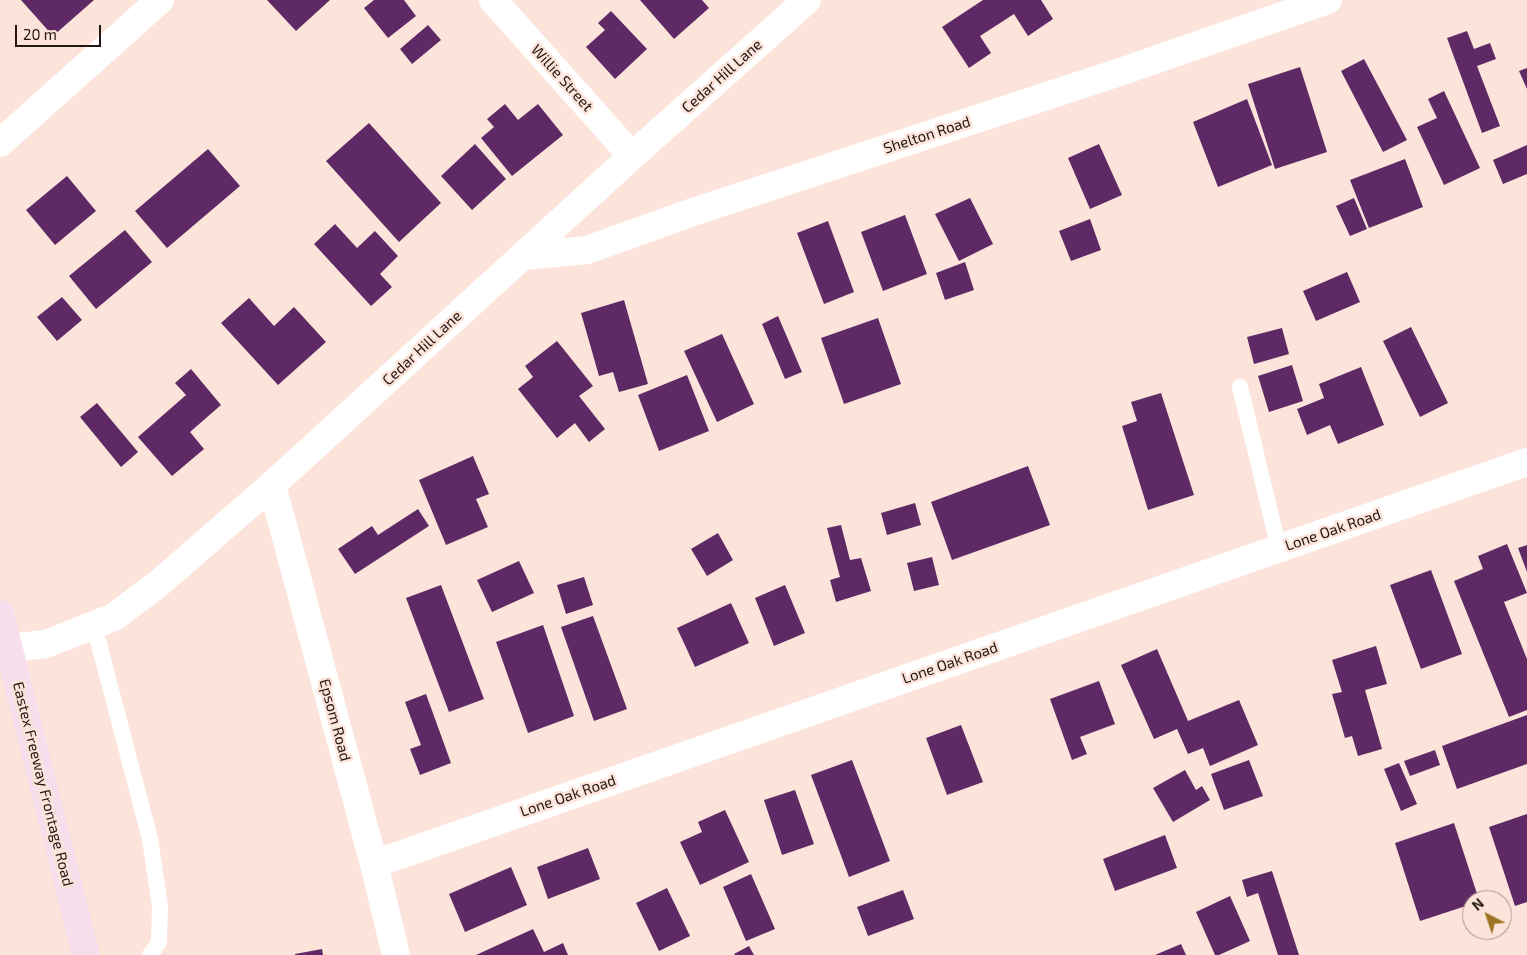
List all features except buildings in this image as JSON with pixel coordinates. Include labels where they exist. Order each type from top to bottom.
[{"type":"main road","name":"Eastex Freeway Frontage Road","points":[[0,614],[86,955]]},
{"type":"street","points":[[0,143],[160,0]]},
{"type":"street","name":"Willie Street","points":[[493,0],[632,156]]},
{"type":"street","name":"Cedar Hill Lane","points":[[9,648],[46,644],[94,626],[114,617],[158,584],[272,485],[632,156],[807,0]]},
{"type":"street","name":"Shelton Road","points":[[523,256],[587,250],[690,213],[1120,72],[1328,0]]},
{"type":"street","name":"Lone Oak Road","points":[[374,864],[1527,462]]},
{"type":"street","name":"Epsom Road","points":[[272,485],[374,864],[396,955]]},
{"type":"lane","points":[[1240,388],[1278,549]]},
{"type":"lane","points":[[94,626],[150,839],[160,906],[159,942],[150,955]]}]
